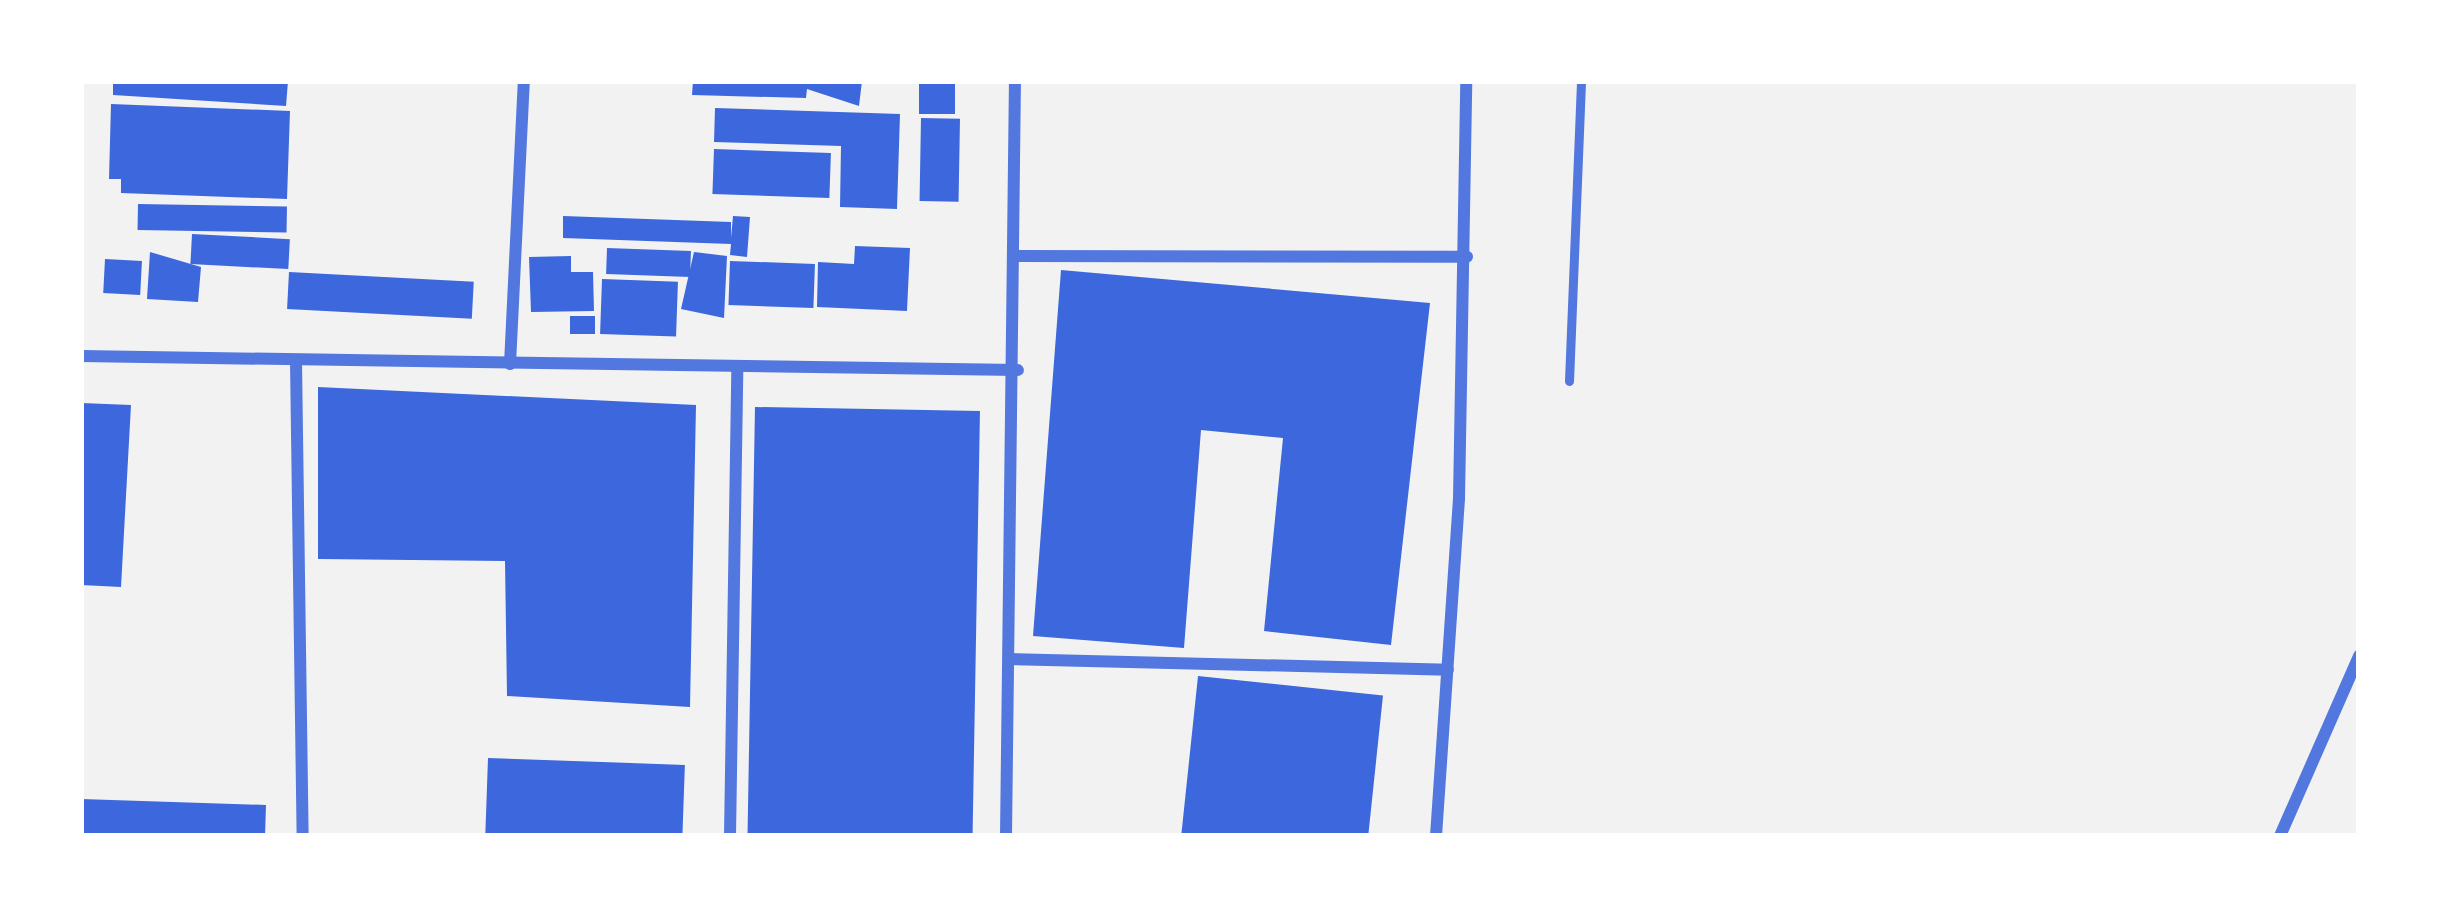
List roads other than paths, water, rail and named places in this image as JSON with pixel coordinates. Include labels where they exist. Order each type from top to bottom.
[{"type":"street","points":[[510,364],[524,81]]},
{"type":"street","points":[[1006,836],[1018,370],[1015,81]]},
{"type":"street","points":[[1436,836],[1467,257],[1466,81]]},
{"type":"street","points":[[1015,256],[1467,257]]},
{"type":"street","points":[[81,356],[1018,370]]},
{"type":"street","points":[[296,361],[303,836]]},
{"type":"street","points":[[730,836],[737,367]]},
{"type":"street","points":[[2280,836],[2359,656]]},
{"type":"street","points":[[1010,659],[1448,670]]},
{"type":"lane","points":[[1569,381],[1581,81]]}]
